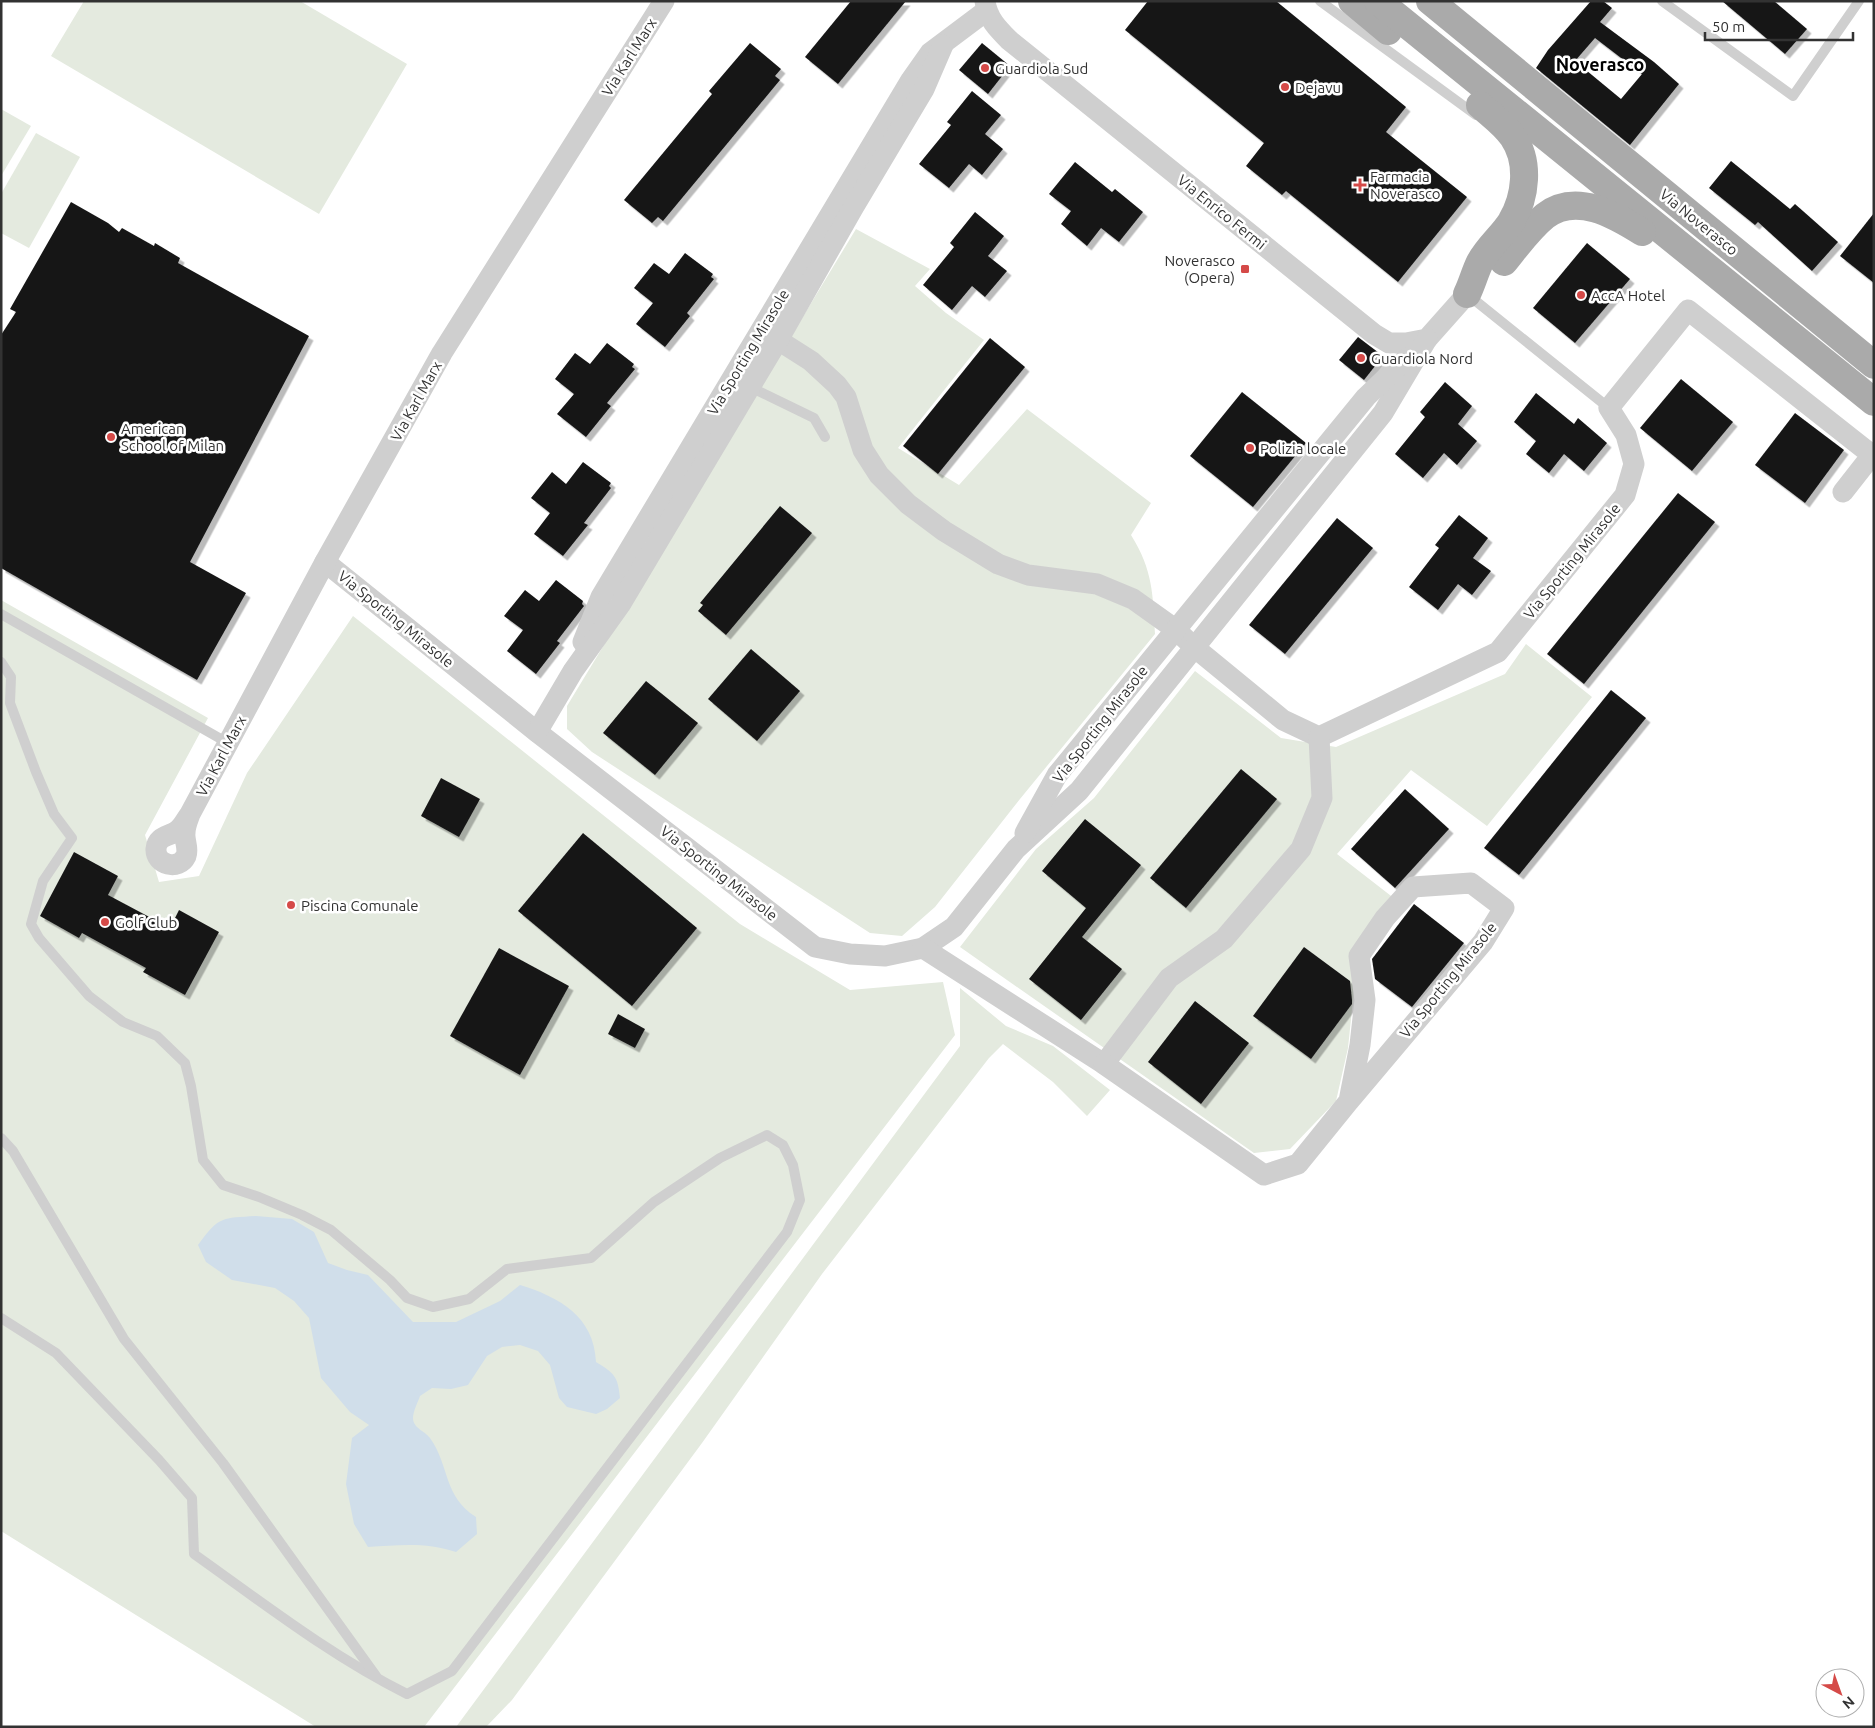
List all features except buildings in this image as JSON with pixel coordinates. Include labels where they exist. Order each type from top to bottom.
[{"type":"main road","points":[[1352,1],[1500,122],[1513,138],[1521,154],[1525,176],[1521,197],[1511,222],[1480,261],[1468,294]]},
{"type":"main road","points":[[1378,1],[1874,402]]},
{"type":"main road","points":[[1430,1],[1524,78]]},
{"type":"main road","points":[[1452,1],[1468,14],[1524,78]]},
{"type":"main road","name":"Via Noverasco","points":[[1524,78],[1874,365]]},
{"type":"main road","points":[[1468,294],[1494,274],[1527,232],[1547,215],[1564,207],[1583,206],[1604,211],[1621,219],[1731,287]]},
{"type":"street","name":"Via Karl Marx","points":[[190,814],[325,562],[442,353],[664,1]]},
{"type":"street","name":"Via Sporting Mirasole","points":[[572,671],[601,597],[911,80],[930,53],[943,44],[985,6]]},
{"type":"street","name":"Via Enrico Fermi","points":[[985,6],[995,26],[1009,40],[1374,334],[1389,343],[1406,343],[1427,339]]},
{"type":"street","name":"Via Sporting Mirasole","points":[[537,732],[572,671],[620,605],[778,340],[853,208],[924,89],[943,44]]},
{"type":"street","points":[[1427,339],[1468,294]]},
{"type":"street","points":[[1609,408],[1688,310],[1872,455],[1842,492]]},
{"type":"street","name":"Via Sporting Mirasole","points":[[325,562],[537,732],[815,947],[850,954],[885,956],[923,948],[954,926],[1016,849],[1079,791],[1383,413],[1427,339]]},
{"type":"street","name":"Via Sporting Mirasole","points":[[1016,849],[1057,776],[1175,629],[1366,397],[1427,339]]},
{"type":"street","name":"Via Sporting Mirasole","points":[[778,340],[810,361],[837,384],[846,397],[864,450],[879,474],[908,504],[944,531],[998,564],[1028,575],[1097,584],[1133,599],[1175,629],[1194,647],[1283,720],[1319,737],[1498,652],[1625,495],[1634,464],[1626,435],[1609,408]]},
{"type":"street","points":[[1104,1064],[1169,978],[1224,939],[1301,848],[1322,798],[1319,737]]},
{"type":"street","name":"Via Sporting Mirasole","points":[[923,948],[1104,1064],[1264,1175],[1298,1164],[1483,942],[1504,908],[1471,883],[1413,887],[1385,918],[1359,956],[1365,1000],[1360,1045],[1349,1101]]},
{"type":"lane","points":[[1320,1],[1476,115]]},
{"type":"lane","points":[[1662,1],[1793,96],[1859,1]]},
{"type":"lane","points":[[1468,294],[1609,408]]},
{"type":"lane","points":[[750,387],[814,418],[825,437]]},
{"type":"lane","points":[[1,614],[228,743]]},
{"type":"lane","points":[[1,662],[11,677],[10,703],[36,772],[54,814],[72,838],[42,881],[31,924],[38,938],[89,996],[122,1022],[157,1036],[185,1063],[203,1160],[223,1186],[259,1197],[302,1215],[331,1230],[390,1280],[407,1298],[433,1307],[468,1299],[507,1269],[591,1258],[654,1202],[720,1158],[767,1135],[783,1145],[793,1165],[800,1200],[787,1232],[452,1671],[407,1694],[379,1680],[303,1632],[194,1554],[192,1498],[159,1460],[56,1353],[1,1318]]},
{"type":"lane","points":[[1,1138],[13,1151],[124,1339],[224,1463],[379,1680]]},
{"type":"shaded area","points":[[84,1],[300,1],[407,64],[319,214],[51,56]]},
{"type":"shaded area","points":[[1,109],[31,126],[1,176]]},
{"type":"shaded area","points":[[36,133],[80,157],[29,248],[1,233],[1,194]]},
{"type":"shaded area","points":[[856,229],[930,269],[915,286],[946,313],[984,340],[898,448],[959,485],[1027,409],[1151,503],[1131,535],[1148,571],[1155,634],[1020,799],[935,907],[902,936],[870,933],[592,752],[567,729],[567,706]]},
{"type":"shaded area","points":[[1,600],[208,718],[145,835],[159,882],[199,876],[247,773],[353,616],[740,924],[850,990],[943,982],[955,1035],[424,1727],[316,1727],[1,1531]]},
{"type":"shaded area","points":[[1526,644],[1592,697],[1487,826],[1411,770],[1337,854],[1395,899],[1359,942],[1348,1048],[1336,1101],[1290,1149],[1254,1153],[960,947],[1036,849],[1094,798],[1195,671],[1281,738],[1336,747],[1505,674]]},
{"type":"shaded area","points":[[960,988],[1006,1026],[1053,1046],[1110,1090],[1087,1116],[1053,1082],[1003,1044],[989,1058],[822,1274],[702,1443],[512,1700],[486,1727],[456,1727],[960,1046]]},
{"type":"shaded area","points":[[256,1216],[292,1219],[314,1232],[328,1263],[368,1275],[413,1322],[456,1322],[500,1301],[520,1285],[548,1296],[572,1311],[589,1332],[594,1346],[596,1362],[614,1376],[620,1398],[607,1409],[596,1414],[567,1407],[559,1398],[550,1365],[538,1351],[520,1345],[502,1347],[487,1356],[468,1385],[451,1389],[432,1388],[420,1396],[413,1418],[417,1427],[430,1438],[458,1500],[465,1509],[476,1517],[477,1534],[456,1552],[424,1545],[368,1547],[354,1524],[346,1484],[352,1438],[369,1425],[350,1412],[321,1378],[309,1318],[294,1301],[275,1288],[232,1280],[206,1262],[198,1245],[211,1229],[222,1220]]},
{"type":"place","name":"Guardiola Sud","points":[[985,68]]},
{"type":"place","name":"Dejavu","points":[[1285,87]]},
{"type":"place","name":"Farmacia Noverasco","points":[[1360,185]]},
{"type":"place","name":"Noverasco (Opera)","points":[[1245,269]]},
{"type":"place","name":"AccA Hotel","points":[[1581,295]]},
{"type":"place","name":"Guardiola Nord","points":[[1361,358]]},
{"type":"place","name":"American School of Milan","points":[[111,437]]},
{"type":"place","name":"Polizia locale","points":[[1250,448]]},
{"type":"place","name":"Piscina Comunale","points":[[291,905]]},
{"type":"place","name":"Golf Club","points":[[105,922]]},
{"type":"district","name":"Noverasco","points":[[1600,64]]}]
